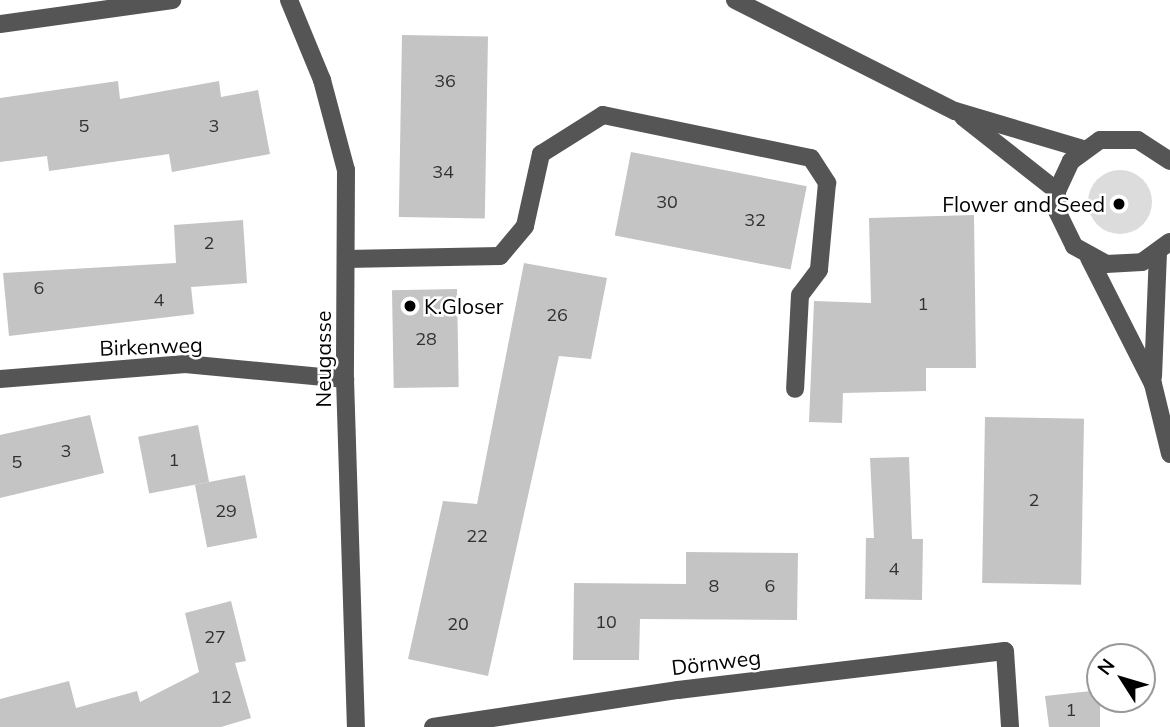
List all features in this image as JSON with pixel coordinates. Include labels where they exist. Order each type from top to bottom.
[{"type":"street","points":[[31,0],[33,19]]},
{"type":"street","points":[[0,24],[172,0]]},
{"type":"street","name":"Neugasse","points":[[289,0],[337,126],[346,170],[345,379],[356,727]]},
{"type":"street","points":[[736,0],[955,111],[1083,149]]},
{"type":"street","points":[[955,111],[1057,191]]},
{"type":"street","points":[[346,259],[500,256],[525,226],[541,154],[603,115],[811,158],[827,183],[819,270],[800,295],[794,388]]},
{"type":"street","points":[[1170,160],[1154,147],[1119,137],[1083,149],[1071,161],[1057,191],[1063,230],[1089,258],[1153,384],[1170,454]]},
{"type":"street","points":[[1089,258],[1125,266],[1164,248],[1153,384]]},
{"type":"street","name":"Birkenweg","points":[[0,379],[185,363],[345,379]]},
{"type":"street","name":"Dörnweg","points":[[433,727],[678,690],[1005,650],[1010,727]]},
{"type":"shaded area","points":[[1120,170],[1138,176],[1146,184],[1152,202],[1146,220],[1138,228],[1120,234],[1102,228],[1094,220],[1088,202],[1094,184],[1102,176]]},
{"type":"building","points":[[402,35],[488,37],[485,218],[399,217]]},
{"type":"building","points":[[118,81],[120,99],[219,81],[221,97],[258,90],[270,154],[172,172],[169,154],[49,171],[47,156],[0,162],[0,98]]},
{"type":"building","points":[[631,152],[807,186],[790,270],[615,235]]},
{"type":"building","points":[[974,215],[976,368],[926,368],[926,391],[843,393],[842,423],[809,422],[814,301],[871,303],[869,218]]},
{"type":"building","points":[[243,220],[247,283],[191,287],[194,314],[9,336],[3,273],[176,263],[174,225]]},
{"type":"building","points":[[524,263],[607,278],[591,359],[559,356],[488,676],[408,659],[443,501],[477,504]]},
{"type":"building","points":[[457,289],[459,387],[394,388],[392,290]]},
{"type":"building","points":[[90,415],[104,473],[0,498],[0,435]]},
{"type":"building","points":[[985,417],[1084,419],[1081,585],[982,583]]},
{"type":"building","points":[[198,425],[209,482],[149,494],[138,437]]},
{"type":"building","points":[[909,457],[912,539],[923,539],[922,600],[865,599],[866,538],[874,538],[870,458]]},
{"type":"building","points":[[245,475],[257,538],[207,548],[195,485]]},
{"type":"building","points":[[686,552],[798,553],[797,620],[640,619],[639,660],[573,660],[574,583],[686,584]]},
{"type":"building","points":[[231,601],[246,661],[235,663],[251,718],[221,727],[0,727],[0,699],[69,681],[76,708],[137,691],[140,702],[199,672],[185,613]]},
{"type":"building","points":[[1086,692],[1086,713],[1100,713],[1100,727],[1049,727],[1045,696]]},
{"type":"place","name":"Flower and Seed","points":[[1119,204]]},
{"type":"place","name":"K.Gloser","points":[[410,306]]}]
